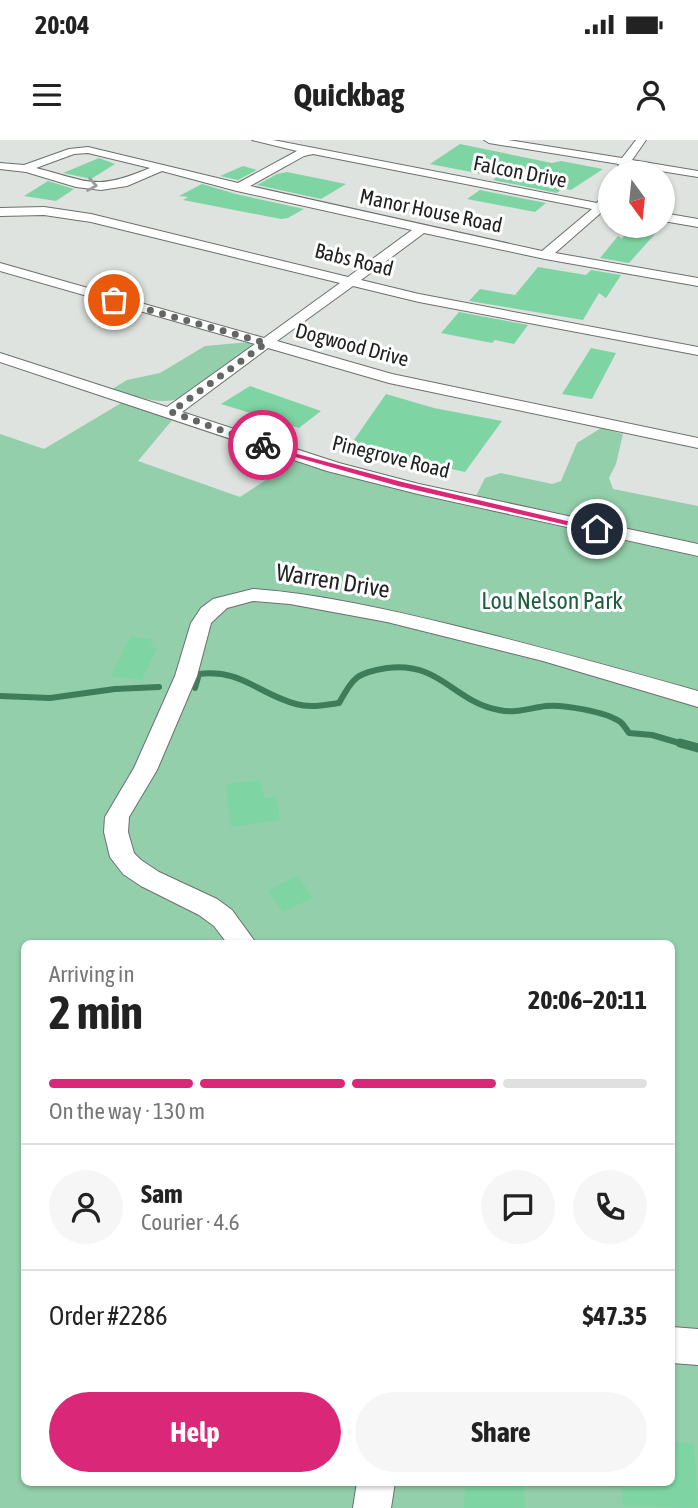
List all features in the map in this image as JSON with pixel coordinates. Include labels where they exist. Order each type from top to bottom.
[{"type":"street","name":"Falcon Drive","points":[[257,140],[598,206]]},
{"type":"street","points":[[489,140],[598,163]]},
{"type":"street","points":[[628,161],[641,140]]},
{"type":"street","points":[[237,188],[301,153],[337,144]]},
{"type":"street","name":"Manor House Road","points":[[26,168],[70,152],[85,150],[237,188],[422,229],[545,255],[698,282]]},
{"type":"street","name":"Manor House Road","points":[[0,166],[26,168],[97,187],[116,186],[158,169]]},
{"type":"street","points":[[676,172],[698,174]]},
{"type":"street","name":"Babs Road","points":[[0,212],[44,211],[91,218],[475,310],[698,351]]},
{"type":"street","points":[[545,255],[598,214]]},
{"type":"street","points":[[676,220],[698,223]]},
{"type":"street","points":[[171,412],[422,229]]},
{"type":"street","name":"Dogwood Drive","points":[[0,267],[390,378],[698,443]]},
{"type":"street","name":"Pinegrove Road","points":[[0,357],[171,412],[218,431],[346,470],[698,550]]},
{"type":"street","name":"Warren Drive","points":[[241,940],[223,918],[208,907],[150,879],[132,867],[119,847],[117,817],[145,770],[181,687],[201,623],[213,607],[230,599],[253,595],[290,598],[387,616],[547,655],[698,699]]},
{"type":"street","points":[[675,1345],[698,1347]]},
{"type":"street","points":[[372,1508],[375,1486]]},
{"type":"green space","points":[[250,342],[254,347],[182,398],[155,401],[112,389],[127,380],[160,373],[205,346]]},
{"type":"green space","name":"Lou Nelson Park","points":[[123,402],[173,419],[138,461],[240,497],[296,460],[459,504],[698,557],[698,1508],[0,1508],[0,434],[44,449]]},
{"type":"green space","points":[[601,428],[623,434],[616,464],[609,478],[613,489],[698,506],[698,546],[476,496],[485,478],[501,473],[552,484],[561,481],[577,443]]},
{"type":"building","points":[[460,144],[552,163],[561,161],[598,168],[598,172],[571,190],[563,188],[557,193],[493,180],[497,177],[430,164]]},
{"type":"building","points":[[99,158],[115,164],[91,179],[63,173]]},
{"type":"building","points":[[243,166],[257,170],[238,180],[220,176]]},
{"type":"building","points":[[287,172],[346,184],[321,199],[257,185],[277,174]]},
{"type":"building","points":[[48,181],[74,189],[56,201],[24,196]]},
{"type":"building","points":[[202,184],[304,209],[281,219],[183,200],[188,197],[179,196]]},
{"type":"building","points":[[480,190],[546,203],[535,212],[467,199]]},
{"type":"building","points":[[616,238],[651,238],[629,263],[600,258]]},
{"type":"building","points":[[538,267],[586,275],[591,270],[621,275],[606,298],[599,293],[583,320],[469,301],[480,289],[515,295]]},
{"type":"building","points":[[459,312],[528,325],[514,344],[495,340],[492,343],[441,333]]},
{"type":"building","points":[[591,348],[616,353],[592,399],[562,394]]},
{"type":"building","points":[[250,386],[321,411],[299,428],[221,404]]},
{"type":"building","points":[[386,394],[434,408],[502,421],[465,472],[349,447]]},
{"type":"building","points":[[131,636],[154,640],[150,647],[157,648],[142,680],[111,676]]},
{"type":"building","points":[[260,780],[264,798],[276,796],[280,820],[231,827],[226,784]]},
{"type":"building","points":[[298,876],[313,898],[282,912],[268,890]]},
{"type":"building","points":[[675,1441],[694,1444],[698,1508],[623,1506],[622,1486],[675,1486]]},
{"type":"building","points":[[465,1486],[524,1486],[525,1508],[464,1508]]},
{"type":"waterway","points":[[195,688],[199,674],[214,673],[239,679],[296,704],[323,705],[339,703],[348,687],[362,674],[405,667],[434,676],[483,706],[505,711],[546,706],[584,709],[619,721],[629,733],[652,735],[686,745]]},
{"type":"waterway","points":[[0,696],[50,698],[115,689],[159,687]]},
{"type":"waterway","points":[[680,743],[698,748]]},
{"type":"way so far","points":[[114,300],[266,343],[171,412],[263,445]]},
{"type":"route","points":[[263,445],[333,467],[597,529]]}]
